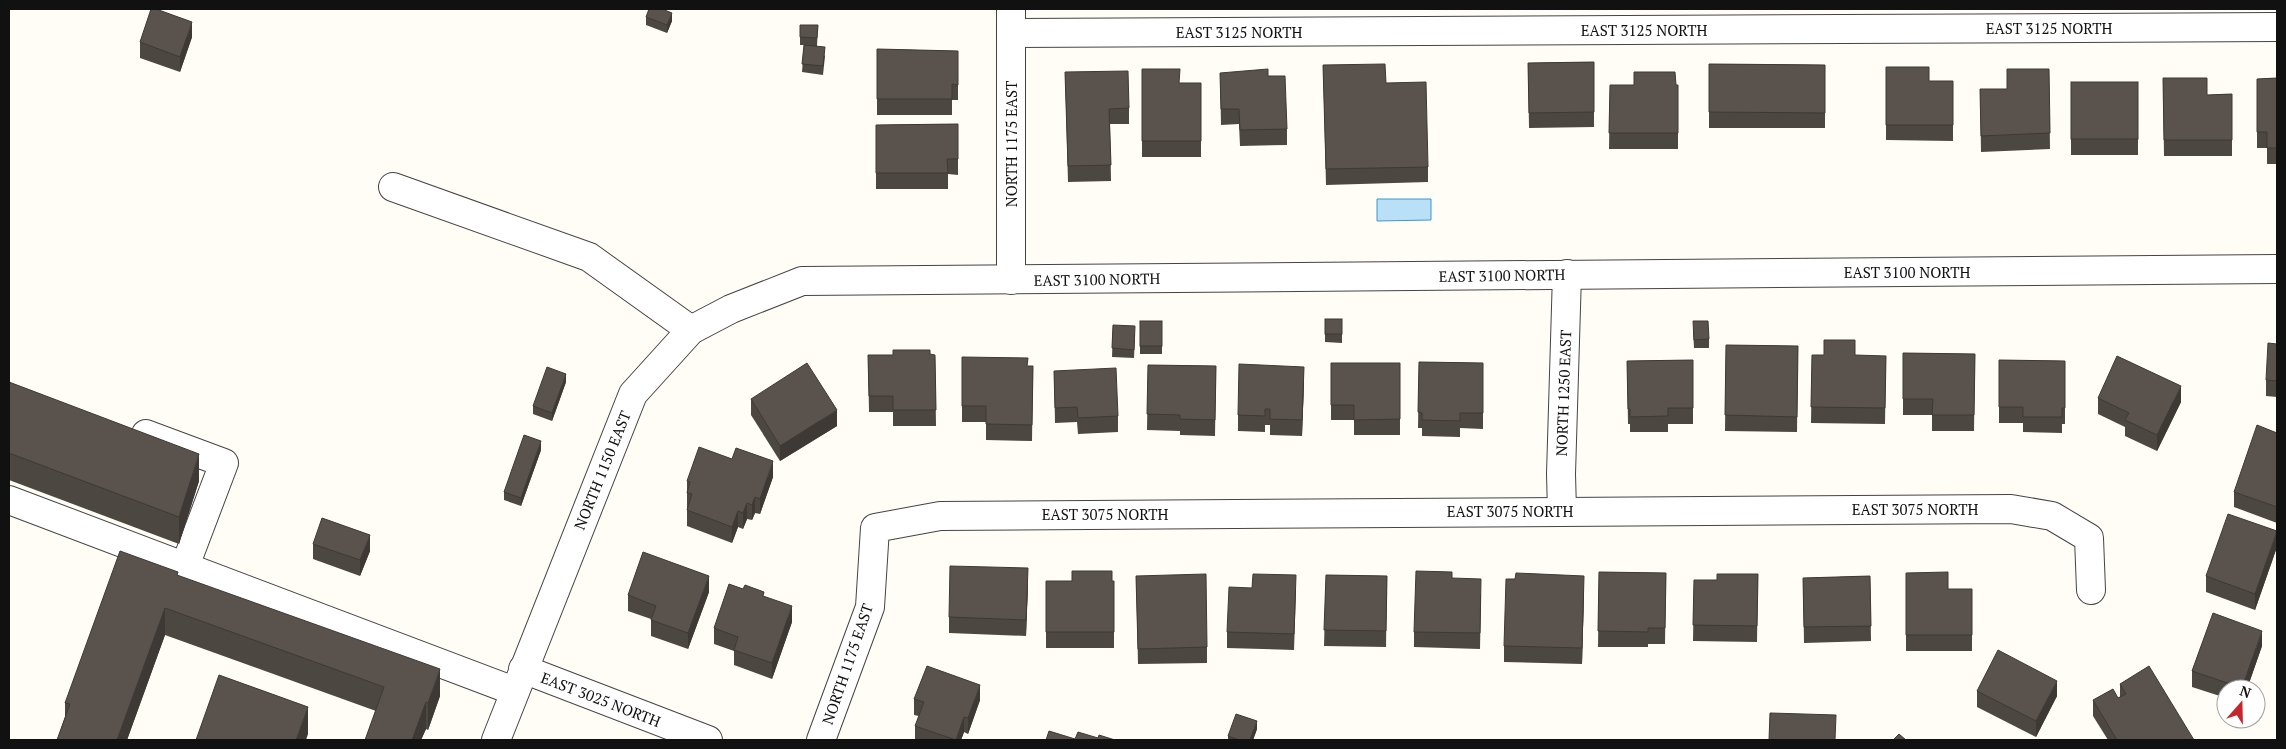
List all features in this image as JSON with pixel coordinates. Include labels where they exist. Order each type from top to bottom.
[{"type":"street","name":"EAST 3125 NORTH","points":[[1011,21],[2277,27]]},
{"type":"street","name":"NORTH 1175 EAST","points":[[1011,21],[1011,280]]},
{"type":"street","points":[[393,187],[589,257],[691,330]]},
{"type":"street","name":"EAST 3100 NORTH","points":[[731,308],[802,281],[2277,269]]},
{"type":"street","name":"NORTH 1250 EAST","points":[[1562,511],[1561,474],[1567,274]]},
{"type":"street","name":"NORTH 1150 EAST","points":[[496,740],[633,394],[691,330],[731,308]]},
{"type":"street","points":[[121,425],[224,464],[185,566]]},
{"type":"street","name":"EAST 3025 NORTH","points":[[9,500],[185,566],[519,680],[708,740]]},
{"type":"street","name":"EAST 3075 NORTH","points":[[875,528],[940,516],[2011,509],[2052,516],[2089,538],[2091,590]]},
{"type":"street","name":"NORTH 1175 EAST","points":[[821,740],[870,607],[875,528]]},
{"type":"water","points":[[1377,199],[1431,199],[1431,220],[1377,221]]},
{"type":"building","points":[[151,9],[156,9],[192,22],[180,57],[140,42]]},
{"type":"building","points":[[649,9],[662,9],[672,13],[667,25],[646,17]]},
{"type":"building","points":[[800,25],[818,25],[817,38],[800,37]]},
{"type":"building","points":[[804,45],[825,47],[823,66],[802,64]]},
{"type":"building","points":[[877,49],[958,51],[958,85],[952,84],[952,99],[877,99]]},
{"type":"building","points":[[1594,62],[1594,112],[1529,113],[1528,63]]},
{"type":"building","points":[[1385,64],[1386,83],[1426,82],[1428,167],[1326,169],[1323,65]]},
{"type":"building","points":[[1709,64],[1825,65],[1825,113],[1709,112]]},
{"type":"building","points":[[1886,67],[1929,67],[1929,81],[1953,81],[1953,125],[1886,125]]},
{"type":"building","points":[[1142,69],[1180,69],[1179,83],[1201,83],[1201,141],[1142,141]]},
{"type":"building","points":[[1268,69],[1268,76],[1285,76],[1287,129],[1240,130],[1239,109],[1221,109],[1220,73]]},
{"type":"building","points":[[2007,69],[2049,69],[2050,133],[1981,136],[1980,89],[2007,89]]},
{"type":"building","points":[[1128,71],[1129,108],[1109,109],[1111,165],[1068,166],[1065,72]]},
{"type":"building","points":[[1634,72],[1675,72],[1676,85],[1678,85],[1678,133],[1609,133],[1610,85],[1634,85]]},
{"type":"building","points":[[2163,78],[2207,78],[2207,95],[2232,94],[2232,140],[2164,140]]},
{"type":"building","points":[[2277,78],[2277,148],[2267,148],[2267,132],[2257,132],[2257,79]]},
{"type":"building","points":[[2071,82],[2138,82],[2138,139],[2071,139]]},
{"type":"building","points":[[958,124],[958,159],[947,159],[948,173],[876,173],[876,125]]},
{"type":"building","points":[[1325,319],[1342,319],[1342,334],[1325,334]]},
{"type":"building","points":[[1140,321],[1162,321],[1162,346],[1140,346]]},
{"type":"building","points":[[1693,321],[1708,321],[1709,339],[1694,340]]},
{"type":"building","points":[[1113,325],[1135,326],[1134,350],[1112,348]]},
{"type":"building","points":[[1824,340],[1855,340],[1855,355],[1886,356],[1885,408],[1811,407],[1812,355],[1824,355]]},
{"type":"building","points":[[2268,343],[2277,344],[2277,381],[2266,380]]},
{"type":"building","points":[[1726,345],[1798,346],[1797,417],[1725,415]]},
{"type":"building","points":[[893,350],[930,350],[930,354],[935,355],[936,410],[893,410],[893,396],[869,396],[868,355],[893,355]]},
{"type":"building","points":[[1903,353],[1975,354],[1974,415],[1932,415],[1933,399],[1903,399]]},
{"type":"building","points":[[2117,356],[2181,386],[2157,435],[2125,420],[2129,413],[2098,398]]},
{"type":"building","points":[[962,357],[1028,358],[1027,366],[1033,366],[1032,425],[986,424],[986,406],[962,406]]},
{"type":"building","points":[[1693,360],[1693,408],[1668,408],[1668,416],[1630,417],[1630,409],[1628,409],[1627,361]]},
{"type":"building","points":[[1999,360],[2065,361],[2065,408],[2062,408],[2062,417],[2023,417],[2023,407],[1999,407]]},
{"type":"building","points":[[1419,362],[1483,363],[1483,413],[1460,413],[1460,421],[1422,420],[1422,413],[1418,412]]},
{"type":"building","points":[[807,363],[837,410],[780,446],[751,399]]},
{"type":"building","points":[[1331,363],[1400,363],[1400,419],[1354,420],[1354,405],[1331,405]]},
{"type":"building","points":[[1239,364],[1304,367],[1302,420],[1270,419],[1270,409],[1265,409],[1265,416],[1238,415]]},
{"type":"building","points":[[1148,365],[1216,366],[1215,420],[1180,419],[1180,415],[1147,414]]},
{"type":"building","points":[[547,367],[566,374],[552,413],[533,406]]},
{"type":"building","points":[[1116,368],[1118,416],[1078,418],[1077,407],[1055,408],[1054,371]]},
{"type":"building","points":[[9,382],[199,454],[179,517],[9,453]]},
{"type":"building","points":[[2257,425],[2277,433],[2277,507],[2234,492]]},
{"type":"building","points":[[524,435],[541,441],[521,498],[504,492]]},
{"type":"building","points":[[699,447],[732,459],[736,448],[773,461],[760,499],[755,497],[752,505],[747,503],[743,513],[738,511],[732,527],[687,510],[692,494],[687,493],[690,482],[687,481]]},
{"type":"building","points":[[2228,514],[2277,531],[2255,594],[2206,576]]},
{"type":"building","points":[[322,518],[370,535],[360,560],[313,544]]},
{"type":"building","points":[[120,551],[178,572],[177,575],[440,669],[412,740],[365,740],[384,687],[165,608],[117,740],[57,740],[70,704],[65,703]]},
{"type":"building","points":[[643,552],[709,576],[688,633],[651,620],[656,606],[628,595]]},
{"type":"building","points":[[950,566],[1028,568],[1026,620],[949,617]]},
{"type":"building","points":[[1072,571],[1112,571],[1112,581],[1114,581],[1114,632],[1046,632],[1046,581],[1072,581]]},
{"type":"building","points":[[1416,571],[1452,572],[1452,578],[1481,579],[1480,633],[1414,632]]},
{"type":"building","points":[[1599,572],[1666,573],[1665,628],[1648,628],[1648,632],[1598,631]]},
{"type":"building","points":[[1948,572],[1948,589],[1972,589],[1972,635],[1906,635],[1906,573]]},
{"type":"building","points":[[1516,573],[1584,576],[1582,648],[1504,646],[1506,579],[1515,579]]},
{"type":"building","points":[[1206,574],[1207,647],[1138,649],[1136,576]]},
{"type":"building","points":[[1253,574],[1296,575],[1294,634],[1227,632],[1229,587],[1252,588]]},
{"type":"building","points":[[1717,574],[1758,574],[1757,626],[1693,625],[1694,580],[1717,580]]},
{"type":"building","points":[[1326,575],[1387,576],[1386,631],[1324,630]]},
{"type":"building","points":[[1870,576],[1871,626],[1804,627],[1803,578]]},
{"type":"building","points":[[729,584],[743,589],[745,585],[764,592],[763,596],[792,606],[772,663],[734,650],[738,637],[714,628]]},
{"type":"building","points":[[2213,613],[2262,631],[2245,679],[2216,679],[2192,671]]},
{"type":"building","points":[[1998,650],[2057,681],[2036,721],[1977,691]]},
{"type":"building","points":[[927,666],[980,685],[968,718],[964,717],[956,740],[915,726],[924,702],[914,699]]},
{"type":"building","points":[[2149,666],[2194,740],[2117,740],[2093,700],[2113,689],[2118,698],[2126,694],[2120,684]]},
{"type":"building","points":[[219,675],[308,707],[296,740],[196,740]]},
{"type":"building","points":[[1770,713],[1836,715],[1835,740],[1769,740]]},
{"type":"building","points":[[1236,714],[1257,721],[1250,740],[1239,740],[1228,736]]},
{"type":"building","points":[[1049,731],[1075,739],[1078,732],[1098,738],[1099,735],[1115,740],[1046,740]]},
{"type":"building","points":[[1899,734],[1906,740],[1893,740]]}]
